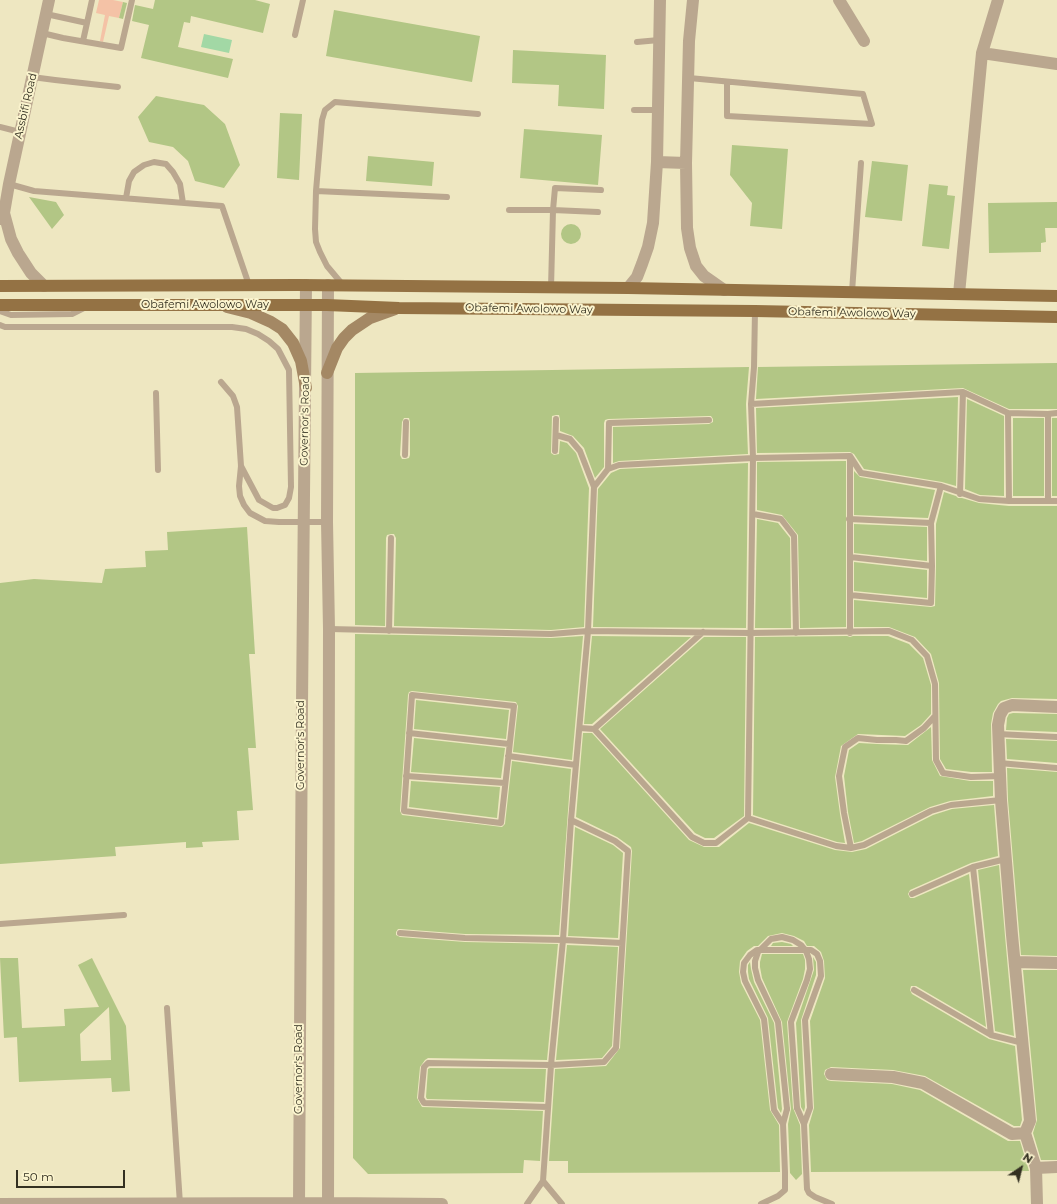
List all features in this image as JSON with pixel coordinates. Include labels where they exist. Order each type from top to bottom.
[{"type":"main road","name":"Obafemi Awolowo Way","points":[[0,286],[306,285],[628,288],[1057,296]]},
{"type":"main road","name":"Obafemi Awolowo Way","points":[[0,305],[327,305],[399,308],[755,311],[1057,317]]},
{"type":"main road","points":[[222,306],[251,313],[282,329],[293,343],[301,361],[306,388]]},
{"type":"main road","points":[[327,373],[337,348],[352,330],[370,318],[399,308]]},
{"type":"street","name":"Assbifi Road","points":[[2,216],[49,0]]},
{"type":"street","points":[[628,288],[637,276],[648,247],[655,206],[660,0]]},
{"type":"street","points":[[693,0],[688,78],[686,163],[687,228],[690,248],[696,266],[704,276],[724,290]]},
{"type":"street","points":[[839,0],[864,40]]},
{"type":"street","points":[[959,294],[982,53],[998,0]]},
{"type":"street","points":[[982,53],[1057,64]]},
{"type":"street","points":[[657,162],[686,163]]},
{"type":"street","points":[[2,216],[18,253],[31,273],[44,286]]},
{"type":"street","name":"Governor's Road","points":[[299,1204],[306,285]]},
{"type":"street","name":"Governor's Road","points":[[328,286],[328,1203]]},
{"type":"street","points":[[1037,1204],[1036,1168],[1024,1133],[1030,1121],[1001,800],[998,725],[1000,715],[1004,708],[1012,705],[1057,707]]},
{"type":"street","points":[[1015,962],[1057,963]]},
{"type":"street","points":[[831,1074],[893,1077],[923,1083],[1012,1134],[1024,1133]]},
{"type":"street","points":[[1036,1168],[1057,1167]]},
{"type":"street","points":[[0,1204],[442,1204]]},
{"type":"lane","points":[[83,41],[92,0]]},
{"type":"lane","points":[[42,32],[63,38],[121,48],[132,0]]},
{"type":"lane","points":[[295,35],[303,0]]},
{"type":"lane","points":[[46,14],[87,23]]},
{"type":"lane","points":[[637,42],[659,40]]},
{"type":"lane","points":[[32,76],[118,87]]},
{"type":"lane","points":[[688,78],[862,94],[872,124],[727,116],[727,82]]},
{"type":"lane","points":[[344,286],[327,266],[316,242],[316,191],[322,120],[325,110],[335,102],[478,114]]},
{"type":"lane","points":[[634,110],[658,110]]},
{"type":"lane","points":[[0,127],[20,132]]},
{"type":"lane","points":[[126,198],[129,181],[134,172],[144,165],[154,162],[166,164],[173,172],[180,184],[182,203]]},
{"type":"lane","points":[[852,292],[860,163]]},
{"type":"lane","points":[[8,184],[34,191],[222,206],[249,285]]},
{"type":"lane","points":[[550,288],[555,188],[601,190]]},
{"type":"lane","points":[[316,191],[447,197]]},
{"type":"lane","points":[[509,210],[598,212]]},
{"type":"lane","points":[[0,311],[11,315],[72,314],[90,305]]},
{"type":"lane","points":[[748,818],[753,458],[751,404],[754,367],[755,311]]},
{"type":"lane","points":[[0,325],[5,327],[232,327],[246,329],[258,334],[278,349],[289,370],[291,487],[290,498],[285,505],[272,508],[259,500],[241,466]]},
{"type":"lane","points":[[221,382],[233,396],[237,407],[241,466],[239,486],[240,496],[250,512],[265,521],[327,522]]},
{"type":"lane","points":[[751,404],[963,392],[1008,413],[1057,413]]},
{"type":"lane","points":[[960,494],[963,392]]},
{"type":"lane","points":[[156,393],[158,470]]},
{"type":"lane","points":[[1008,413],[1009,501]]},
{"type":"lane","points":[[1048,414],[1048,502]]},
{"type":"lane","points":[[555,451],[556,419]]},
{"type":"lane","points":[[608,469],[609,423],[709,420]]},
{"type":"lane","points":[[405,455],[406,422]]},
{"type":"lane","points":[[527,1204],[543,1181],[551,1065],[563,940],[571,820],[588,631],[594,487],[580,451],[570,439],[556,435]]},
{"type":"lane","points":[[594,487],[608,469],[619,465],[753,458],[850,456]]},
{"type":"lane","points":[[850,456],[861,473],[941,486],[960,494],[979,499],[1009,501],[1057,501]]},
{"type":"lane","points":[[850,456],[850,633]]},
{"type":"lane","points":[[850,595],[931,603],[931,523],[941,486]]},
{"type":"lane","points":[[752,514],[781,519],[794,536],[796,633]]},
{"type":"lane","points":[[849,519],[931,523]]},
{"type":"lane","points":[[389,631],[391,538]]},
{"type":"lane","points":[[850,557],[932,566]]},
{"type":"lane","points":[[329,629],[551,634],[588,631],[750,633],[889,632],[912,640],[927,656],[935,684],[936,760],[942,773],[971,777],[1000,776]]},
{"type":"lane","points":[[594,729],[703,632]]},
{"type":"lane","points":[[412,695],[514,706],[510,744],[501,823],[404,811],[412,695]]},
{"type":"lane","points":[[851,848],[839,776],[845,747],[858,738],[906,741],[924,728],[935,716]]},
{"type":"lane","points":[[580,728],[594,729],[692,837],[704,843],[716,843],[748,818]]},
{"type":"lane","points":[[409,733],[510,744]]},
{"type":"lane","points":[[998,734],[1057,737]]},
{"type":"lane","points":[[508,756],[576,766]]},
{"type":"lane","points":[[1000,764],[1057,768]]},
{"type":"lane","points":[[406,776],[505,783]]},
{"type":"lane","points":[[748,818],[836,846],[851,848],[864,845],[931,811],[951,805],[1001,800]]},
{"type":"lane","points":[[548,1106],[424,1104],[421,1098],[424,1067],[428,1063],[551,1065],[604,1062],[616,1048],[628,851],[615,841],[571,820]]},
{"type":"lane","points":[[912,894],[973,866],[1006,859]]},
{"type":"lane","points":[[973,866],[991,1035]]},
{"type":"lane","points":[[0,924],[124,915]]},
{"type":"lane","points":[[400,933],[465,938],[622,943]]},
{"type":"lane","points":[[761,1204],[778,1196],[785,1190],[783,1124],[787,1109],[778,1022],[758,980],[755,961],[758,952],[771,939],[782,937],[793,940],[801,945],[806,951],[809,959],[810,969],[807,980],[791,1022],[797,1108],[804,1124],[807,1189],[809,1193],[815,1197],[832,1204]]},
{"type":"lane","points":[[783,1124],[774,1110],[764,1019],[745,981],[743,972],[744,964],[750,955],[757,950],[810,950],[817,954],[820,961],[821,976],[805,1020],[810,1108],[804,1124]]},
{"type":"lane","points":[[914,990],[991,1035],[1023,1043]]},
{"type":"lane","points":[[167,1008],[180,1204]]},
{"type":"lane","points":[[543,1181],[562,1204]]},
{"type":"shaded area","points":[[99,0],[123,2],[119,18],[109,16],[103,42],[100,41],[105,15],[96,13]]},
{"type":"shaded area","points":[[204,34],[232,40],[229,53],[201,47]]},
{"type":"building","points":[[155,0],[255,0],[270,4],[263,33],[191,16],[190,23],[184,22],[178,47],[233,59],[228,78],[141,58],[149,25],[132,21],[135,5],[153,9]]},
{"type":"building","points":[[123,2],[127,3],[123,19],[119,18]]},
{"type":"building","points":[[334,10],[480,36],[472,82],[326,56]]},
{"type":"building","points":[[513,50],[606,55],[604,109],[558,106],[559,85],[512,83]]},
{"type":"building","points":[[156,96],[204,105],[225,124],[240,165],[224,188],[195,181],[188,161],[173,147],[149,142],[138,117]]},
{"type":"building","points":[[280,113],[302,114],[299,180],[277,178]]},
{"type":"building","points":[[524,129],[602,135],[598,185],[520,178]]},
{"type":"building","points":[[732,145],[788,149],[782,229],[750,226],[752,203],[730,175]]},
{"type":"building","points":[[368,156],[434,162],[432,186],[366,181]]},
{"type":"building","points":[[872,161],[908,165],[902,221],[865,217]]},
{"type":"building","points":[[929,184],[948,186],[947,195],[955,196],[949,249],[922,246]]},
{"type":"building","points":[[29,197],[56,202],[64,215],[52,229]]},
{"type":"building","points":[[1057,202],[1057,228],[1045,228],[1046,242],[1041,243],[1041,252],[989,253],[988,203]]},
{"type":"building","points":[[571,224],[578,227],[581,234],[578,241],[571,244],[564,241],[561,234],[564,227]]},
{"type":"building","points":[[1057,363],[1057,409],[1009,409],[963,388],[756,399],[758,367]]},
{"type":"building","points":[[749,367],[746,404],[748,454],[619,461],[613,463],[613,427],[709,424],[713,422],[713,419],[709,416],[608,419],[605,420],[604,423],[604,467],[595,478],[584,448],[573,436],[560,431],[559,415],[552,416],[551,453],[554,455],[559,454],[560,441],[567,443],[576,453],[589,488],[584,627],[551,630],[394,626],[396,538],[394,534],[387,535],[386,538],[385,626],[355,625],[355,373]],"holes":[[[404,418],[409,418],[410,455],[409,458],[402,459],[400,455],[402,422]]]},
{"type":"building","points":[[958,397],[956,486],[942,482],[864,469],[854,454],[850,452],[757,453],[756,408]]},
{"type":"building","points":[[967,399],[1004,416],[1004,496],[980,495],[965,489]]},
{"type":"building","points":[[1013,418],[1044,418],[1044,496],[1013,496]]},
{"type":"building","points":[[1052,418],[1057,418],[1057,496],[1052,496]]},
{"type":"building","points":[[846,461],[846,627],[800,628],[798,535],[782,515],[757,510],[757,462]]},
{"type":"building","points":[[748,463],[746,628],[593,627],[598,489],[611,473],[620,469]]},
{"type":"building","points":[[854,471],[860,477],[935,490],[928,518],[854,515]]},
{"type":"building","points":[[944,492],[958,498],[979,503],[1009,506],[1057,506],[1057,699],[1012,698],[1001,701],[998,704],[993,713],[991,724],[992,772],[971,772],[946,769],[940,759],[939,683],[931,654],[915,637],[889,627],[854,627],[854,600],[931,607],[935,606],[936,524]]},
{"type":"building","points":[[757,519],[778,523],[790,538],[791,628],[755,628]]},
{"type":"building","points":[[854,524],[927,527],[927,561],[854,553]]},
{"type":"building","points":[[247,527],[255,654],[249,654],[256,748],[248,748],[253,810],[237,811],[239,840],[202,842],[203,847],[186,848],[186,842],[115,847],[116,856],[0,864],[0,583],[34,579],[102,583],[105,569],[146,567],[145,551],[168,550],[167,532]]},
{"type":"building","points":[[854,562],[927,570],[927,598],[854,591]]},
{"type":"building","points":[[355,634],[551,638],[583,636],[572,760],[513,752],[518,706],[516,702],[412,691],[409,692],[408,695],[400,811],[402,815],[502,827],[505,824],[512,761],[571,769],[559,935],[465,934],[400,929],[396,932],[396,935],[400,937],[465,942],[558,944],[547,1060],[428,1058],[420,1067],[417,1098],[422,1107],[543,1111],[540,1161],[524,1160],[523,1173],[368,1174],[353,1158]]},
{"type":"building","points":[[592,636],[691,637],[592,724],[584,724]]},
{"type":"building","points":[[888,636],[909,644],[923,658],[931,685],[931,714],[921,725],[905,736],[858,734],[841,746],[835,777],[845,843],[837,842],[753,815],[755,637]]},
{"type":"building","points":[[704,637],[746,637],[744,816],[714,838],[705,838],[695,833],[600,729]]},
{"type":"building","points":[[416,700],[509,710],[506,739],[414,729]]},
{"type":"building","points":[[1009,714],[1057,714],[1057,732],[1006,730],[1007,718]]},
{"type":"building","points":[[931,727],[932,760],[940,776],[970,781],[993,781],[993,796],[950,801],[930,807],[862,841],[854,843],[848,812],[844,776],[849,750],[859,743],[908,745]]},
{"type":"building","points":[[583,733],[592,733],[689,840],[704,847],[719,847],[749,823],[835,850],[852,852],[866,849],[933,815],[952,809],[994,805],[998,856],[971,863],[910,890],[908,894],[910,898],[914,898],[969,874],[986,1027],[916,986],[911,986],[910,990],[912,994],[989,1039],[1015,1046],[1022,1120],[1020,1126],[1014,1126],[925,1076],[893,1070],[831,1067],[825,1070],[824,1074],[827,1080],[831,1081],[892,1084],[920,1090],[1008,1141],[1020,1141],[1029,1171],[811,1172],[809,1125],[814,1108],[810,1021],[825,978],[824,961],[821,952],[814,946],[807,946],[804,941],[794,936],[782,933],[768,936],[758,946],[754,946],[747,951],[740,961],[739,972],[741,983],[760,1020],[770,1110],[779,1125],[780,1172],[568,1173],[568,1161],[549,1161],[555,1069],[606,1066],[620,1048],[632,851],[631,847],[617,837],[576,817]]},
{"type":"building","points":[[414,738],[505,748],[501,778],[411,772]]},
{"type":"building","points":[[1006,739],[1057,741],[1057,763],[1007,759]]},
{"type":"building","points":[[1007,768],[1057,772],[1057,956],[1021,955],[1008,800]]},
{"type":"building","points":[[411,781],[500,787],[497,818],[409,807]]},
{"type":"building","points":[[575,827],[613,845],[623,853],[618,938],[568,936]]},
{"type":"building","points":[[999,865],[1014,1036],[995,1031],[978,870]]},
{"type":"building","points":[[782,942],[793,946],[771,946],[773,943]]},
{"type":"building","points":[[567,945],[618,947],[612,1046],[602,1058],[556,1060]]},
{"type":"building","points":[[762,954],[803,954],[805,960],[803,979],[787,1022],[793,1108],[800,1125],[802,1174],[796,1180],[790,1173],[788,1124],[791,1109],[782,1022],[762,978],[760,962]]},
{"type":"building","points":[[813,957],[816,962],[816,975],[801,1020],[804,1112],[801,1107],[796,1023],[814,970]]},
{"type":"building","points":[[0,958],[18,958],[22,1028],[65,1026],[64,1009],[99,1007],[78,965],[92,958],[126,1026],[130,1091],[112,1092],[111,1078],[19,1082],[17,1037],[4,1038]],"holes":[[[109,1007],[111,1060],[81,1061],[80,1034]]]},
{"type":"building","points":[[750,962],[754,982],[774,1023],[782,1109],[781,1113],[778,1108],[768,1018],[749,979],[748,965]]},
{"type":"building","points":[[1023,970],[1057,970],[1057,1160],[1041,1160],[1033,1133],[1037,1120]]},
{"type":"building","points":[[428,1069],[546,1069],[544,1102],[427,1099]]}]
